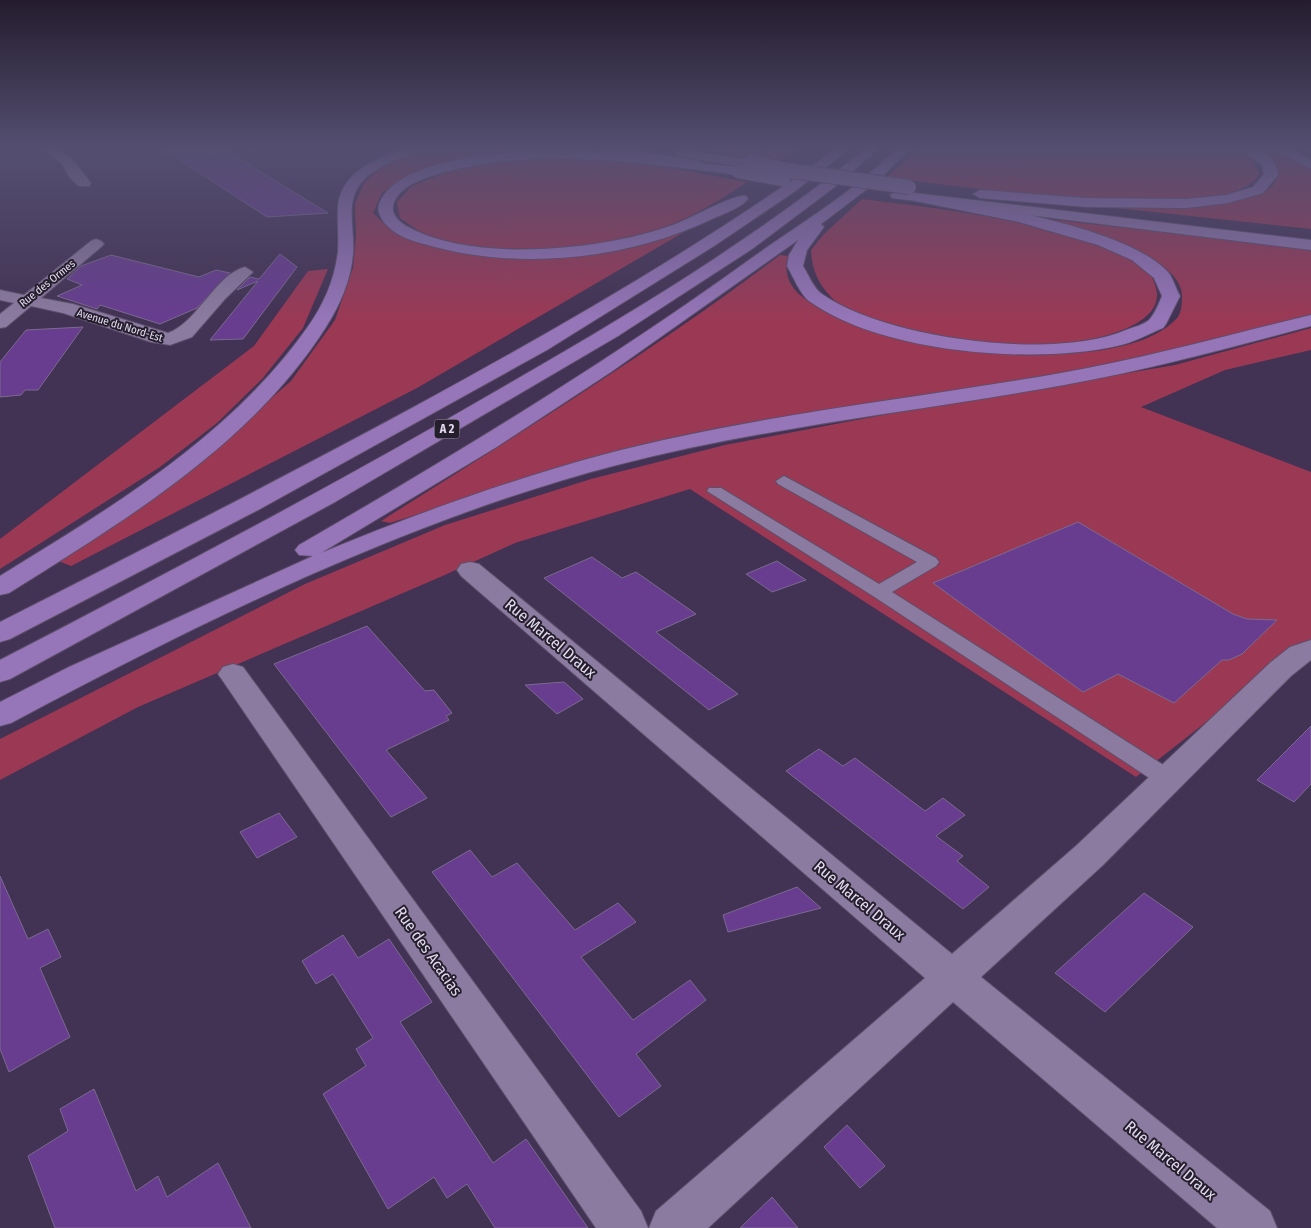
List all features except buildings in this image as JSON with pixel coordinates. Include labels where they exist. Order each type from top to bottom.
[{"type":"highway","points":[[0,587],[160,481],[229,426],[273,384],[316,330],[336,290],[345,256],[346,206]]},
{"type":"highway","points":[[384,206],[386,214],[395,225],[431,241],[481,250],[536,253],[594,248],[654,235],[687,224],[726,206]]},
{"type":"highway","points":[[0,614],[351,430],[497,350],[618,280],[732,206]]},
{"type":"highway","name":"A 2","points":[[0,633],[252,504],[540,346],[710,243],[764,206]]},
{"type":"highway","name":"A 2","points":[[0,672],[386,464],[550,369],[730,256],[800,206]]},
{"type":"highway","points":[[0,715],[264,575],[408,491],[681,316],[836,206]]},
{"type":"highway","points":[[831,211],[798,252],[795,266],[799,278],[816,297],[832,308],[886,330],[934,341],[970,346],[1029,350],[1067,349],[1130,337],[1159,322],[1169,311],[1171,290],[1164,276],[1148,262],[1126,250],[1039,223],[970,206]]},
{"type":"highway","points":[[63,682],[348,549],[432,516],[586,466],[747,430],[1127,366],[1311,320]]},
{"type":"main road","points":[[1016,206],[1311,245]]},
{"type":"main road","points":[[1044,206],[1311,234]]},
{"type":"street","name":"Rue des Ormes","points":[[0,323],[96,244]]},
{"type":"street","name":"Avenue du Nord-Est","points":[[0,295],[83,313],[158,338],[170,339],[186,333],[219,295],[245,272]]},
{"type":"street","name":"Rue Marcel Draux","points":[[470,570],[953,978],[1253,1228]]},
{"type":"street","points":[[673,1228],[1090,855],[1281,669],[1300,654],[1311,649]]},
{"type":"street","name":"Rue des Acacias","points":[[233,674],[624,1228]]},
{"type":"lane","points":[[784,480],[930,562],[879,592]]},
{"type":"lane","points":[[714,491],[879,592],[1168,779]]},
{"type":"shaded area","points":[[355,206],[376,206],[373,213],[387,226],[405,236],[437,246],[567,254],[684,232],[417,388],[71,566],[56,560],[190,470],[291,381],[335,320],[353,268],[356,234]]},
{"type":"shaded area","points":[[398,206],[708,206],[667,226],[641,234],[577,246],[542,248],[507,249],[474,246],[444,240],[419,231],[400,218]]},
{"type":"shaded area","points":[[854,206],[917,206],[1014,222],[1073,237],[1133,260],[1149,272],[1153,279],[1157,290],[1156,303],[1152,311],[1137,323],[1108,335],[1074,342],[1037,345],[997,344],[957,340],[920,333],[886,324],[857,312],[840,304],[826,291],[816,275],[811,250],[824,234]]},
{"type":"shaded area","points":[[1101,206],[1311,206],[1311,229]]},
{"type":"shaded area","points":[[1039,218],[1311,249],[1311,315],[1208,344],[1065,373],[802,414],[476,496],[390,523],[381,521],[633,359],[732,291],[780,255],[788,256],[786,267],[791,284],[797,292],[812,303],[860,326],[892,337],[925,345],[995,354],[1064,354],[1096,351],[1140,341],[1161,331],[1178,317],[1182,299],[1178,283],[1166,269],[1147,256],[1124,245]]},
{"type":"shaded area","points":[[328,269],[303,328],[262,379],[217,423],[160,467],[0,569],[0,539],[254,346],[308,271]]},
{"type":"shaded area","points":[[1311,328],[1311,350],[1225,370],[1141,407],[1311,472],[1311,640],[1136,777],[690,489],[515,543],[138,707],[0,780],[0,739],[305,584],[445,525],[591,479],[725,445],[909,410],[1175,365]]}]
